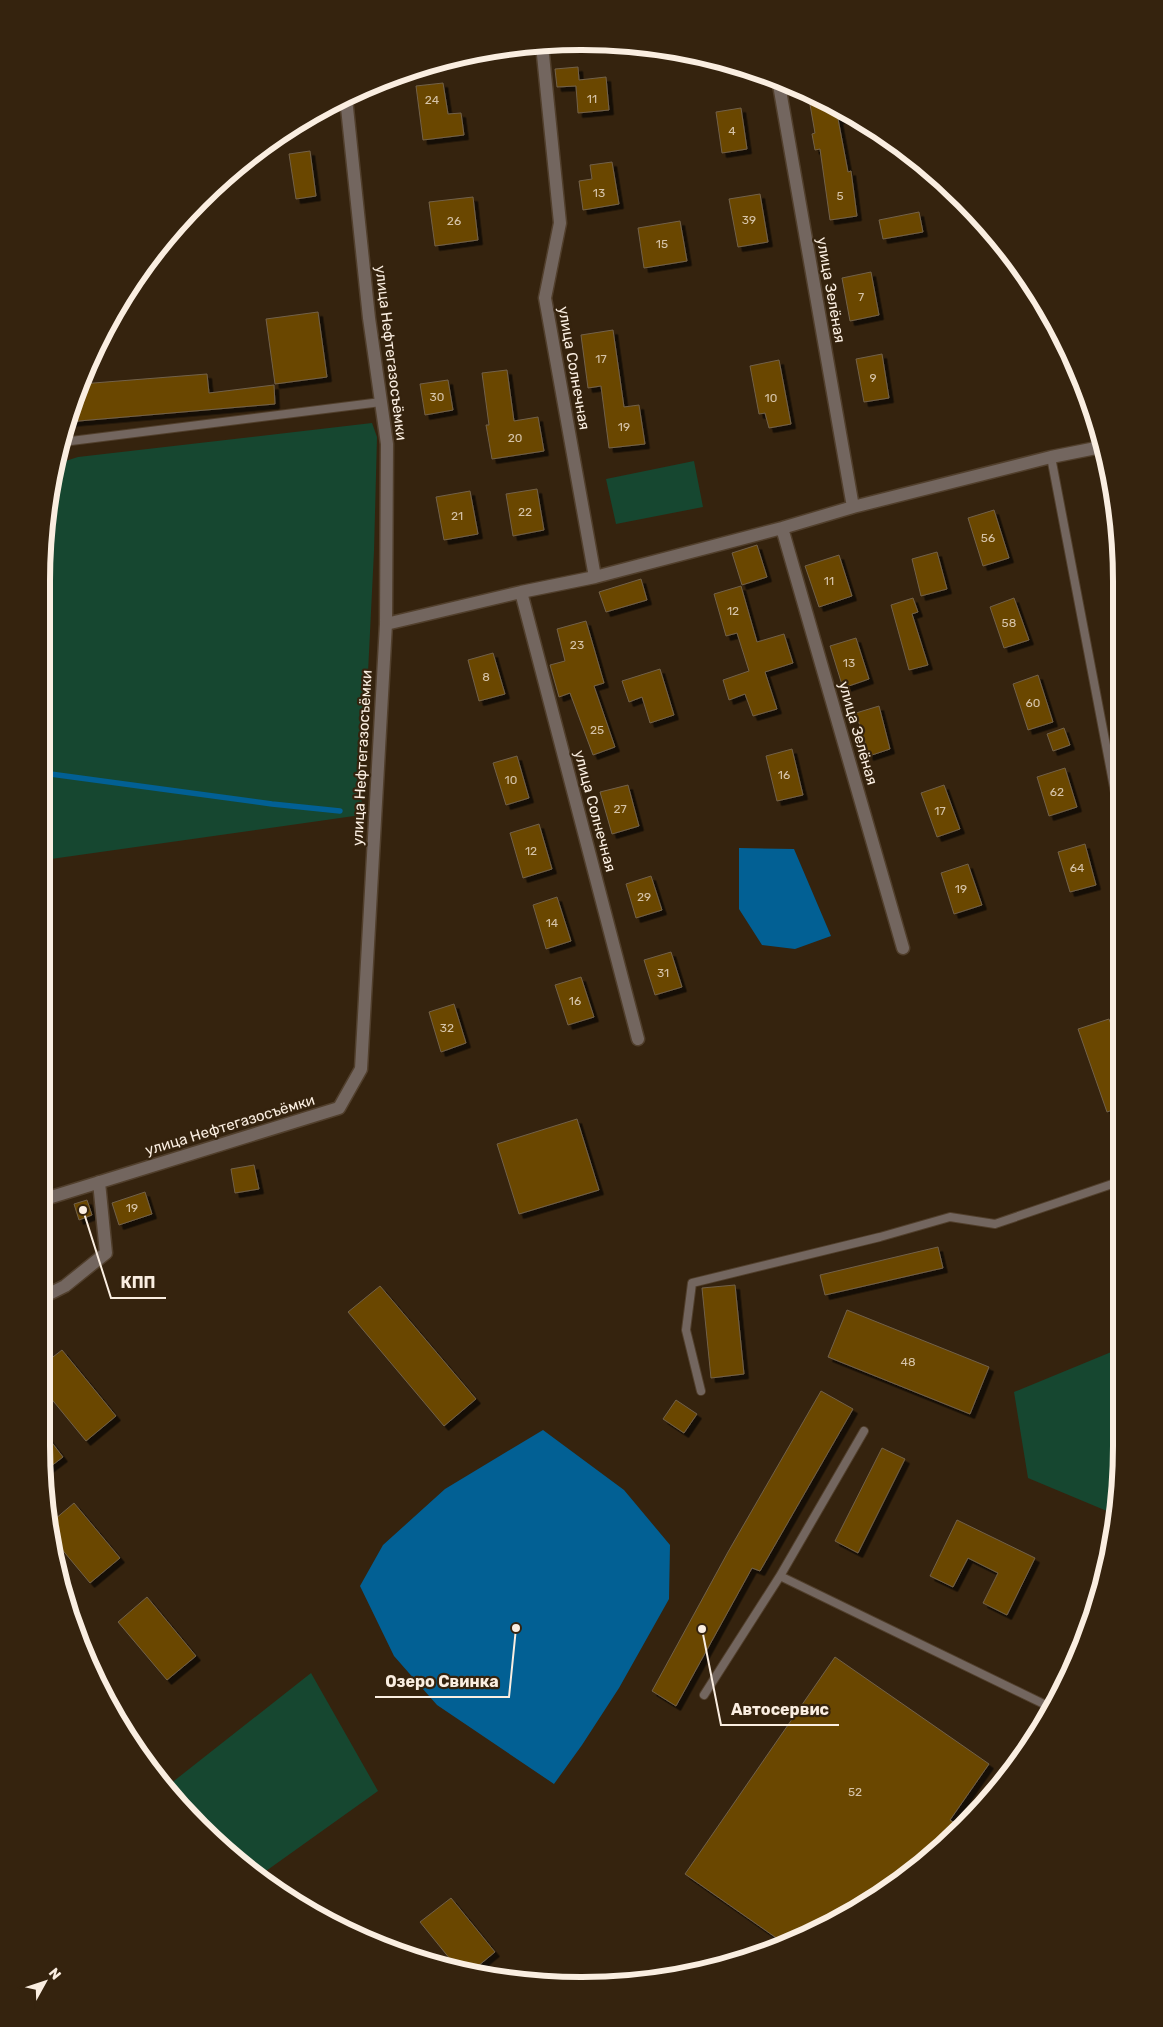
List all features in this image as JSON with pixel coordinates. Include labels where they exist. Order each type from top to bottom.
[{"type":"street","name":"улица Солнечная","points":[[543,51],[560,223],[545,298],[595,577]]},
{"type":"street","name":"улица Зелёная","points":[[780,88],[853,507]]},
{"type":"street","name":"улица Нефтегазосъёмки","points":[[50,1197],[339,1108],[361,1070],[386,624],[387,444],[368,308],[347,105]]},
{"type":"street","points":[[386,624],[521,592],[595,577],[782,528],[853,507],[1051,457],[1096,448]]},
{"type":"street","name":"улица Зелёная","points":[[782,528],[903,948]]},
{"type":"street","name":"улица Солнечная","points":[[521,592],[638,1039]]},
{"type":"street","points":[[50,1294],[65,1286],[106,1253],[98,1182]]},
{"type":"lane","points":[[69,441],[381,402]]},
{"type":"lane","points":[[1051,457],[1113,782]]},
{"type":"lane","points":[[701,1391],[686,1330],[692,1283],[871,1240],[950,1217],[995,1224],[1113,1184]]},
{"type":"lane","points":[[704,1695],[780,1576],[864,1431]]},
{"type":"lane","points":[[780,1576],[1046,1704]]},
{"type":"green space","points":[[372,423],[377,437],[374,551],[361,815],[50,859],[51,547],[64,461],[78,457]]},
{"type":"green space","points":[[694,461],[703,507],[616,524],[606,479]]},
{"type":"green space","points":[[1113,1351],[1112,1480],[1108,1512],[1028,1478],[1014,1392]]},
{"type":"green space","points":[[311,1673],[378,1791],[265,1872],[231,1845],[171,1783]]},
{"type":"water","points":[[739,848],[794,849],[831,936],[795,949],[762,945],[739,909]]},
{"type":"water","points":[[543,1430],[624,1490],[670,1545],[669,1599],[619,1688],[554,1784],[437,1705],[394,1656],[360,1586],[383,1545],[445,1489]]},
{"type":"building","points":[[578,67],[579,80],[606,77],[609,110],[578,113],[576,86],[557,87],[555,69]]},
{"type":"building","points":[[443,83],[448,114],[461,113],[464,135],[423,140],[416,86]]},
{"type":"building","points":[[809,101],[842,118],[838,119],[848,172],[851,171],[857,216],[830,220],[820,149],[815,150],[812,134],[815,133]]},
{"type":"building","points":[[741,108],[747,149],[722,153],[716,112]]},
{"type":"building","points":[[310,151],[316,196],[296,199],[289,154]]},
{"type":"building","points":[[612,162],[619,204],[583,210],[579,181],[592,179],[590,165]]},
{"type":"building","points":[[760,194],[768,242],[738,247],[729,199]]},
{"type":"building","points":[[473,197],[478,240],[435,246],[429,202]]},
{"type":"building","points":[[919,212],[923,232],[883,239],[879,220]]},
{"type":"building","points":[[680,221],[687,261],[644,268],[638,228]]},
{"type":"building","points":[[871,272],[879,315],[850,321],[842,278]]},
{"type":"building","points":[[318,312],[327,377],[275,384],[266,319]]},
{"type":"building","points":[[613,330],[624,407],[639,405],[645,444],[609,448],[601,386],[588,388],[581,335]]},
{"type":"building","points":[[882,354],[889,398],[864,402],[856,359]]},
{"type":"building","points":[[779,360],[791,424],[769,428],[765,413],[759,414],[750,366]]},
{"type":"building","points":[[507,370],[514,421],[538,417],[544,451],[492,459],[486,425],[489,425],[482,373]]},
{"type":"building","points":[[207,374],[209,393],[274,385],[275,404],[75,421],[88,383]]},
{"type":"building","points":[[448,380],[453,410],[425,415],[420,384]]},
{"type":"building","points":[[537,489],[544,530],[513,536],[506,494]]},
{"type":"building","points":[[470,491],[478,534],[444,540],[436,497]]},
{"type":"building","points":[[994,510],[1009,558],[983,566],[968,518]]},
{"type":"building","points":[[757,545],[767,577],[742,585],[732,553]]},
{"type":"building","points":[[937,552],[947,589],[921,596],[912,559]]},
{"type":"building","points":[[839,555],[852,596],[819,607],[805,566]]},
{"type":"building","points":[[641,579],[647,600],[606,612],[599,592]]},
{"type":"building","points":[[741,586],[757,642],[784,634],[793,663],[765,672],[777,709],[753,716],[745,694],[729,700],[723,680],[749,671],[737,633],[726,636],[714,594]]},
{"type":"building","points":[[913,598],[918,612],[912,614],[928,665],[909,670],[891,605]]},
{"type":"building","points":[[1014,598],[1029,640],[1004,648],[990,607]]},
{"type":"building","points":[[586,621],[604,683],[594,686],[615,747],[593,755],[570,693],[559,697],[550,665],[565,661],[557,629]]},
{"type":"building","points":[[856,638],[869,679],[843,688],[830,646]]},
{"type":"building","points":[[493,653],[505,694],[479,701],[468,660]]},
{"type":"building","points":[[660,669],[674,715],[650,723],[642,697],[629,702],[622,681]]},
{"type":"building","points":[[1038,675],[1053,722],[1028,730],[1013,684]]},
{"type":"building","points":[[879,706],[890,749],[869,756],[856,713]]},
{"type":"building","points":[[1064,728],[1070,745],[1053,751],[1047,734]]},
{"type":"building","points":[[792,749],[803,795],[777,801],[766,756]]},
{"type":"building","points":[[517,756],[529,798],[506,805],[493,763]]},
{"type":"building","points":[[1065,768],[1077,807],[1049,816],[1037,777]]},
{"type":"building","points":[[628,785],[639,826],[612,834],[600,792]]},
{"type":"building","points":[[944,785],[960,829],[937,837],[921,793]]},
{"type":"building","points":[[539,824],[552,869],[523,878],[510,833]]},
{"type":"building","points":[[1085,844],[1096,885],[1070,892],[1058,852]]},
{"type":"building","points":[[968,864],[982,905],[954,914],[941,873]]},
{"type":"building","points":[[651,876],[662,910],[636,918],[626,884]]},
{"type":"building","points":[[557,897],[571,941],[546,949],[533,905]]},
{"type":"building","points":[[671,952],[682,987],[655,995],[644,960]]},
{"type":"building","points":[[581,977],[594,1017],[568,1025],[555,985]]},
{"type":"building","points":[[454,1004],[466,1043],[441,1052],[429,1012]]},
{"type":"building","points":[[1109,1019],[1113,1030],[1113,1110],[1107,1112],[1078,1029]]},
{"type":"building","points":[[577,1119],[599,1190],[519,1214],[497,1144]]},
{"type":"building","points":[[254,1165],[259,1189],[235,1193],[231,1169]]},
{"type":"building","points":[[145,1192],[152,1214],[119,1225],[112,1203]]},
{"type":"building","points":[[87,1200],[92,1215],[79,1220],[74,1204]]},
{"type":"building","points":[[938,1247],[943,1268],[825,1295],[820,1275]]},
{"type":"building","points":[[735,1285],[744,1374],[711,1378],[702,1288]]},
{"type":"building","points":[[380,1286],[476,1399],[444,1426],[348,1312]]},
{"type":"building","points":[[847,1310],[989,1367],[970,1414],[828,1357]]},
{"type":"building","points":[[62,1350],[116,1416],[86,1441],[50,1397],[50,1359]]},
{"type":"building","points":[[821,1391],[853,1409],[760,1571],[752,1568],[676,1706],[652,1691],[728,1552]]},
{"type":"building","points":[[676,1400],[697,1414],[684,1433],[663,1419]]},
{"type":"building","points":[[50,1440],[63,1457],[51,1466]]},
{"type":"building","points":[[882,1448],[905,1459],[858,1553],[835,1541]]},
{"type":"building","points":[[74,1503],[120,1558],[90,1583],[60,1547],[56,1519]]},
{"type":"building","points":[[957,1520],[1035,1558],[1007,1615],[983,1603],[998,1573],[968,1558],[953,1587],[930,1576]]},
{"type":"building","points":[[147,1597],[196,1656],[167,1680],[118,1622]]},
{"type":"building","points":[[835,1657],[989,1764],[950,1820],[955,1823],[932,1845],[905,1867],[847,1906],[778,1939],[685,1874]]},
{"type":"building","points":[[451,1898],[495,1952],[477,1967],[451,1961],[420,1922]]},
{"type":"waterway","points":[[50,774],[272,804],[340,811]]},
{"type":"place","name":"КПП","points":[[83,1210]]},
{"type":"place","name":"Озеро Свинка","points":[[516,1628]]},
{"type":"place","name":"Автосервис","points":[[702,1629]]}]
